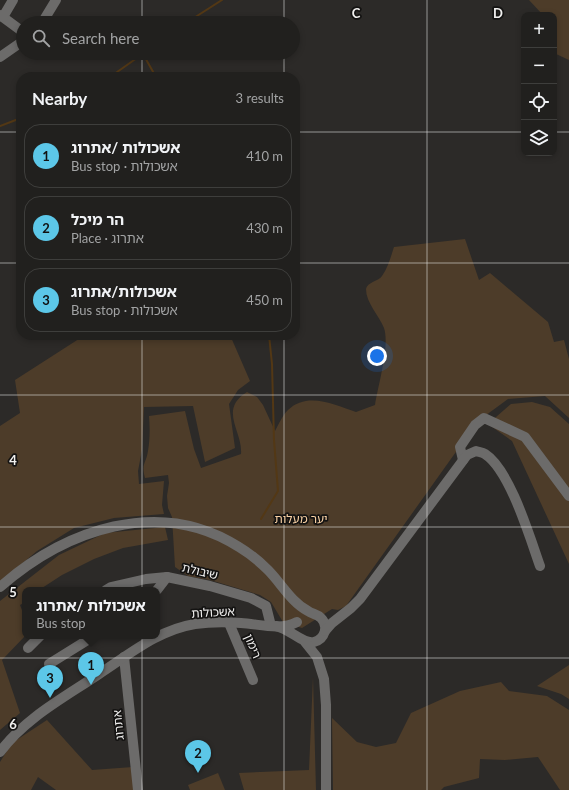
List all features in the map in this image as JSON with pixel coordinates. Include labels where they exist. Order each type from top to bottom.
[{"type":"street","points":[[13,0],[1,16],[16,27]]},
{"type":"street","points":[[46,16],[56,0]]},
{"type":"street","points":[[0,57],[16,46]]},
{"type":"street","points":[[463,460],[460,447],[475,425],[484,418],[525,437],[569,496]]},
{"type":"street","points":[[293,599],[298,610],[296,630],[303,640],[310,643],[316,642],[332,623],[360,599],[463,460],[467,455],[476,451],[485,454],[504,476],[522,514],[540,566]]},
{"type":"street","points":[[0,587],[17,572],[48,552],[79,536],[112,526],[145,522],[177,524],[209,532],[239,547],[267,569],[293,599],[304,609],[324,618],[330,618],[345,612]]},
{"type":"street","points":[[159,587],[167,577]]},
{"type":"street","name":"שיבולת","points":[[115,587],[146,579],[167,577],[210,586],[251,598],[266,606],[274,626]]},
{"type":"street","points":[[298,621],[305,615],[316,615],[324,622],[325,632]]},
{"type":"street","name":"אשכולות","points":[[160,636],[180,628],[210,623],[288,626],[298,621]]},
{"type":"street","name":"רימון","points":[[229,623],[253,680]]},
{"type":"street","name":"אשכולות","points":[[274,626],[290,631],[303,640],[317,657],[322,674]]},
{"type":"street","name":"אשכולות","points":[[325,632],[322,644],[322,674],[326,705],[326,790]]},
{"type":"street","points":[[28,648],[37,639]]},
{"type":"street","points":[[49,664],[89,639]]},
{"type":"street","name":"אשכולות","points":[[0,752],[9,740],[30,721],[124,657],[154,639]]},
{"type":"street","name":"אתרוג","points":[[124,657],[138,790]]},
{"type":"green space","points":[[529,0],[569,0],[569,60],[557,54],[557,12],[540,12]]},
{"type":"green space","name":"יער מעלות","points":[[465,239],[479,280],[490,273],[548,322],[554,342],[564,340],[569,359],[569,418],[545,396],[508,399],[478,421],[346,606],[338,610],[332,609],[302,628],[283,622],[271,602],[260,595],[210,580],[188,576],[175,567],[172,517],[168,508],[167,496],[169,483],[168,475],[145,478],[144,473],[149,442],[149,416],[185,411],[194,449],[201,468],[241,454],[241,445],[233,413],[234,406],[238,399],[247,392],[257,397],[263,405],[275,431],[282,417],[288,410],[296,404],[304,401],[322,401],[356,412],[375,405],[386,345],[384,328],[368,299],[366,289],[368,285],[382,276],[388,266],[394,247]]},
{"type":"green space","points":[[77,340],[232,340],[250,381],[238,390],[229,404],[235,448],[205,462],[193,406],[144,407],[142,450],[138,471],[139,484],[164,481],[162,505],[164,514],[114,518],[74,528],[37,551],[0,582],[0,426],[20,413],[15,380]]},
{"type":"green space","points":[[532,402],[550,407],[569,424],[569,564],[512,441],[488,424],[511,404]]},
{"type":"green space","points":[[165,527],[168,540],[123,548],[94,559],[62,575],[44,587],[22,587],[22,604],[20,605],[22,610],[22,639],[2,660],[20,713],[0,730],[0,601],[59,555],[105,533]]},
{"type":"green space","points":[[569,665],[569,699],[561,694],[537,686]]},
{"type":"green space","points":[[313,677],[316,790],[244,790],[239,773],[309,770]]},
{"type":"green space","points":[[501,682],[509,691],[547,696],[569,710],[569,790],[560,790],[538,757],[505,760],[480,759],[479,778],[444,787],[441,790],[333,790],[332,718],[357,742],[376,747],[396,743],[411,713],[460,691]]},
{"type":"green space","points":[[47,720],[92,770],[133,767],[135,790],[56,790],[38,777],[31,790],[0,790],[0,762],[12,743]]},
{"type":"green space","points":[[218,773],[225,790],[190,790],[188,785]]},
{"type":"waterway","points":[[197,16],[222,0]]},
{"type":"waterway","points":[[117,72],[134,60]]},
{"type":"waterway","points":[[146,60],[153,72]]},
{"type":"waterway","points":[[0,126],[16,120]]},
{"type":"waterway","points":[[261,519],[278,491],[270,340]]},
{"type":"place","name":"אשכולות /אתרוג","points":[[91,685]]},
{"type":"place","name":"אשכולות/אתרוג","points":[[50,698]]},
{"type":"place","name":"הר מיכל","points":[[198,773]]}]
